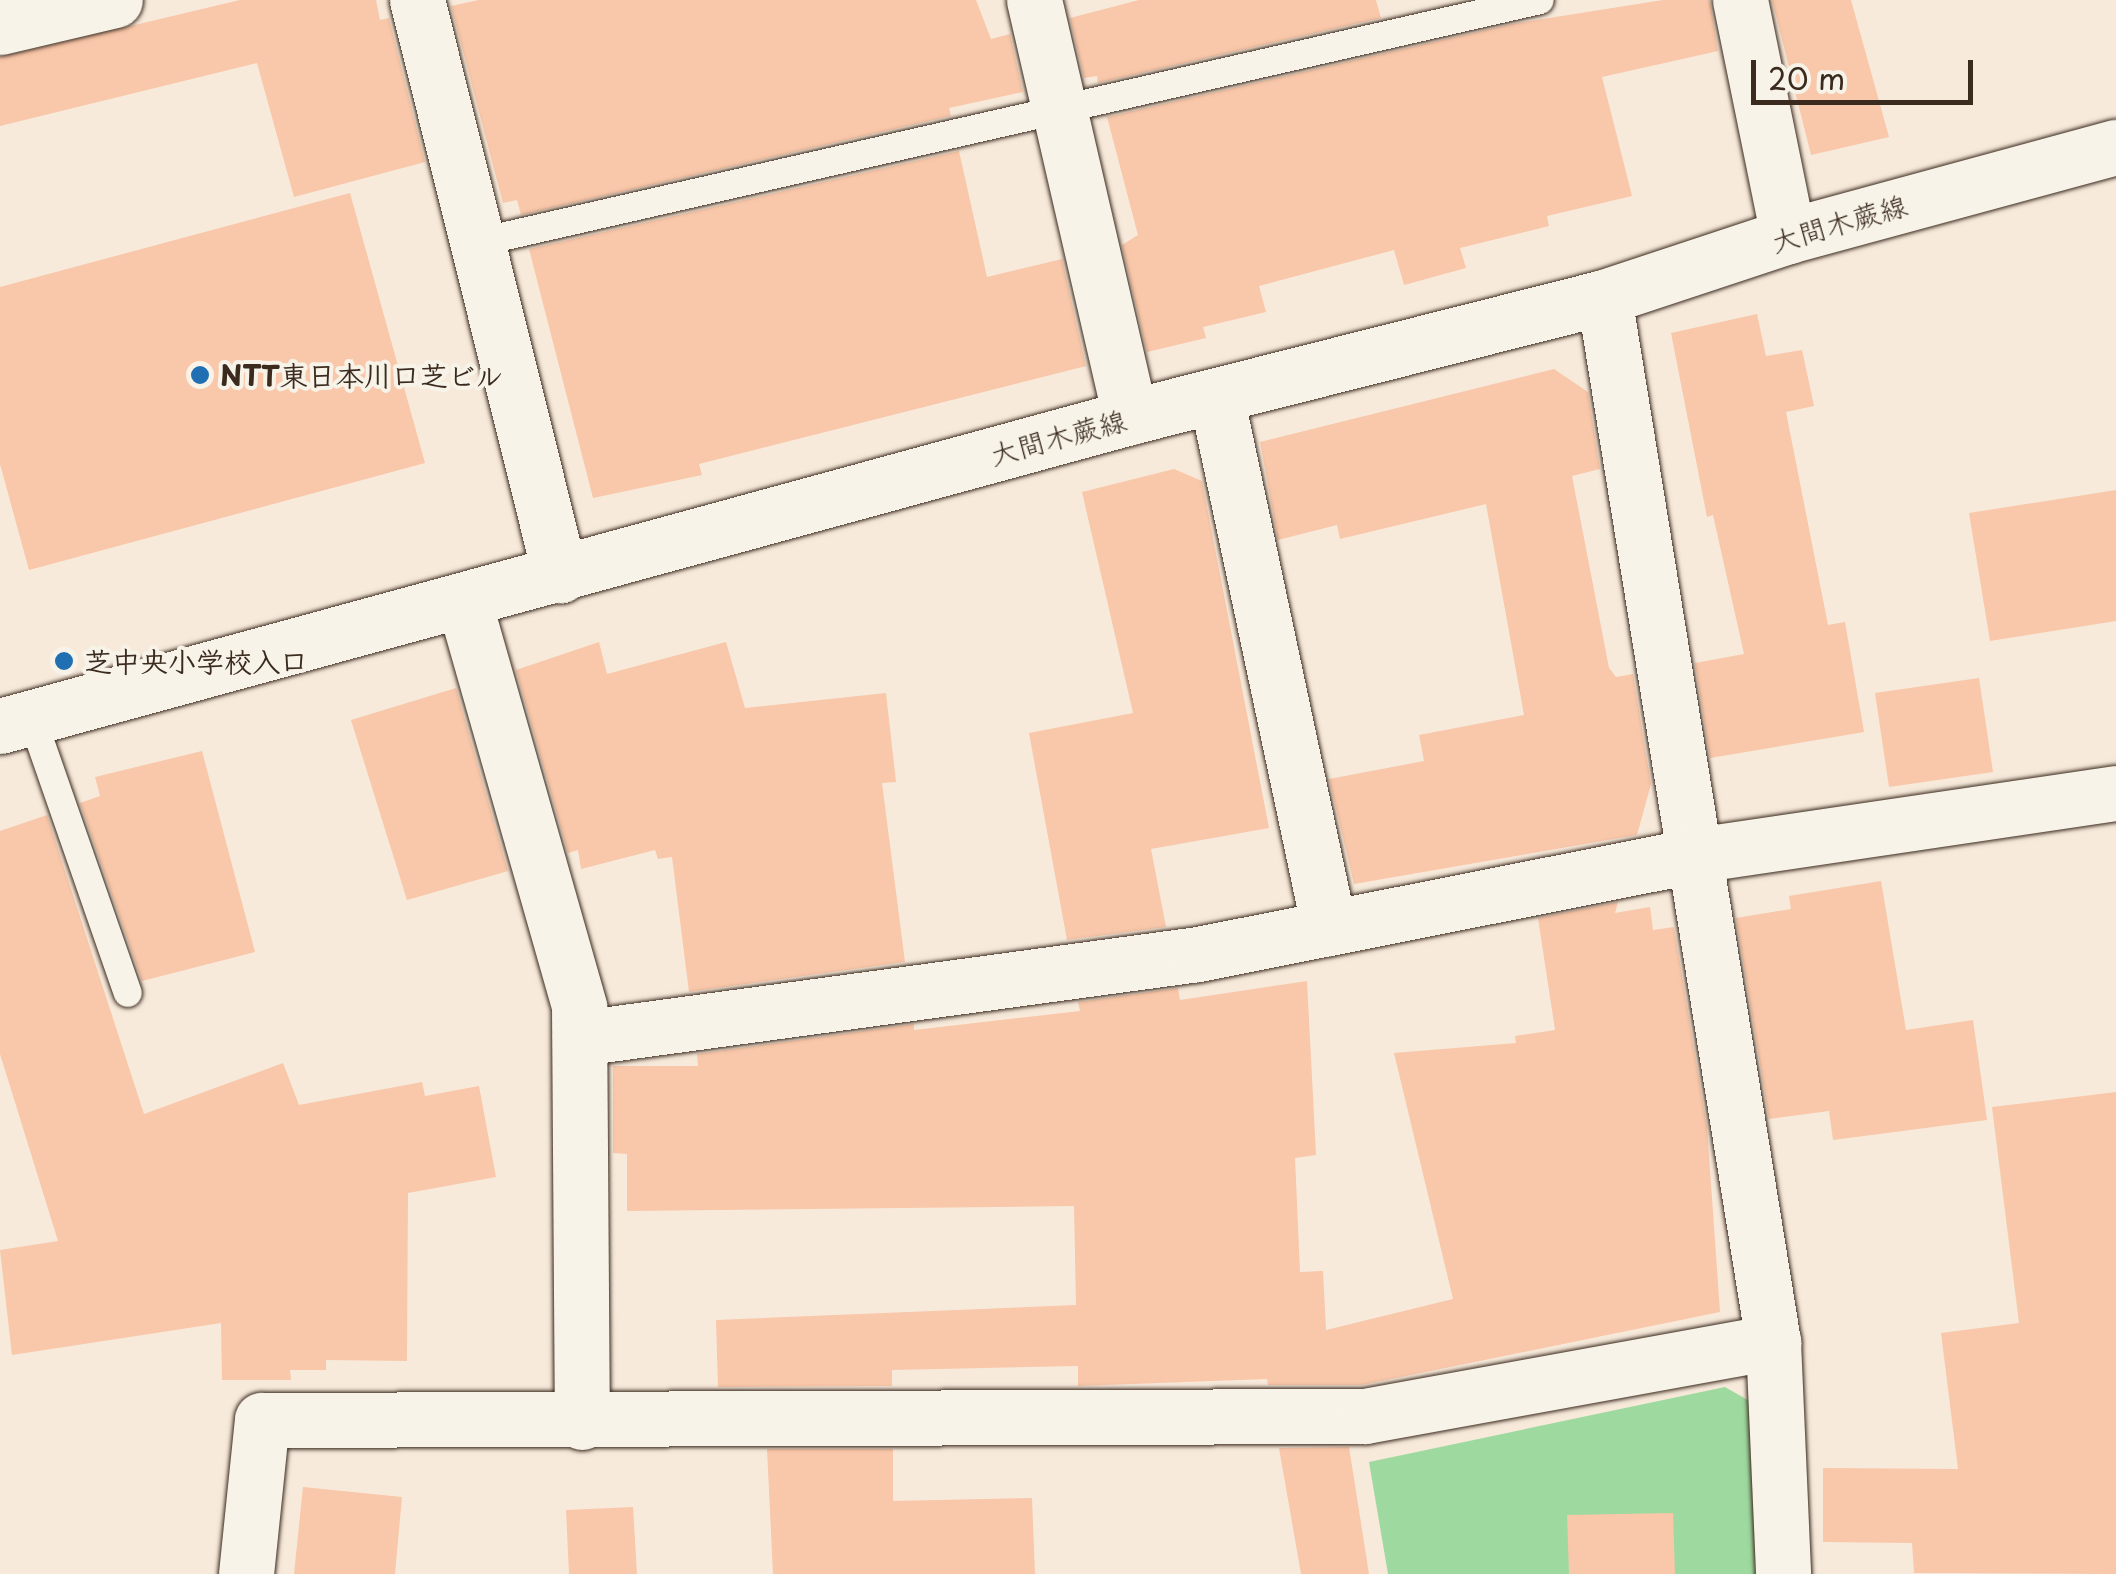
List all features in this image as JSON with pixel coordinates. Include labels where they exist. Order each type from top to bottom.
[{"type":"street","points":[[0,27],[115,0]]},
{"type":"street","points":[[417,0],[560,575]]},
{"type":"street","points":[[1034,0],[1130,417]]},
{"type":"street","points":[[1740,0],[1788,236]]},
{"type":"street","name":"大間木蕨線","points":[[16,722],[1130,417],[1604,297],[1788,236],[2116,146]]},
{"type":"street","points":[[1604,297],[1773,1342],[1783,1574]]},
{"type":"street","points":[[1216,396],[1329,928]]},
{"type":"street","points":[[464,602],[579,1007],[582,1422]]},
{"type":"street","points":[[580,1038],[1198,954],[1696,855],[2116,794]]},
{"type":"street","points":[[246,1574],[262,1420],[582,1422],[1366,1416],[1773,1342]]},
{"type":"lane","points":[[475,243],[1540,0]]},
{"type":"lane","points":[[16,722],[128,993]]},
{"type":"green space","points":[[1725,1387],[1753,1403],[1755,1574],[1388,1574],[1369,1462]]},
{"type":"building","points":[[240,0],[376,0],[380,20],[389,18],[425,162],[294,197],[257,63],[0,126],[0,57]]},
{"type":"building","points":[[479,0],[976,0],[991,39],[1010,34],[1023,92],[949,108],[951,116],[521,215],[517,200],[503,203],[451,6]]},
{"type":"building","points":[[1139,0],[1376,0],[1381,18],[1098,83],[1097,76],[1084,78],[1070,18]]},
{"type":"building","points":[[1663,0],[1710,0],[1718,51],[1602,77],[1632,196],[1547,216],[1549,226],[1460,248],[1466,268],[1404,285],[1394,250],[1259,286],[1266,312],[1203,327],[1206,338],[1147,352],[1122,245],[1138,235],[1107,117],[1512,24]]},
{"type":"building","points":[[1772,0],[1851,0],[1889,137],[1811,155]]},
{"type":"building","points":[[959,151],[987,277],[1062,259],[1086,366],[699,464],[702,475],[593,498],[529,249]]},
{"type":"building","name":"NTT東日本川口芝ビル","points":[[350,193],[425,463],[29,570],[0,464],[0,287]]},
{"type":"building","points":[[1757,314],[1766,356],[1802,350],[1814,406],[1786,412],[1828,625],[1845,622],[1864,732],[1710,758],[1695,663],[1744,654],[1713,515],[1707,517],[1671,333]]},
{"type":"building","points":[[1554,369],[1588,392],[1600,469],[1572,476],[1609,668],[1616,677],[1633,674],[1651,784],[1637,835],[1354,884],[1329,779],[1424,761],[1419,735],[1524,715],[1486,504],[1340,539],[1337,525],[1278,540],[1260,442]]},
{"type":"building","points":[[1174,469],[1202,481],[1269,828],[1151,849],[1166,927],[1067,940],[1029,733],[1133,713],[1082,492]]},
{"type":"building","points":[[2116,490],[2116,621],[1990,641],[1969,513]]},
{"type":"building","points":[[599,642],[607,674],[726,642],[745,708],[886,693],[896,782],[882,783],[905,962],[689,992],[672,857],[658,859],[655,850],[581,869],[578,850],[568,853],[516,670]]},
{"type":"building","points":[[1979,678],[1993,772],[1889,787],[1875,693]]},
{"type":"building","points":[[456,688],[508,871],[407,900],[351,720]]},
{"type":"building","points":[[202,751],[255,952],[142,981],[80,803],[100,796],[95,777]]},
{"type":"building","points":[[47,815],[144,1114],[283,1063],[299,1105],[422,1082],[425,1096],[479,1086],[496,1177],[408,1193],[407,1361],[326,1360],[326,1370],[290,1370],[291,1380],[222,1380],[221,1323],[12,1355],[0,1250],[58,1241],[0,1054],[0,831]]},
{"type":"building","points":[[1881,881],[1906,1030],[1973,1020],[1987,1120],[1833,1140],[1829,1111],[1769,1119],[1736,918],[1791,909],[1789,896]]},
{"type":"building","points":[[1618,902],[1615,913],[1650,907],[1653,930],[1674,927],[1707,1127],[1720,1312],[1362,1385],[1268,1385],[1267,1379],[1078,1386],[1078,1366],[892,1370],[892,1386],[718,1387],[716,1320],[1076,1305],[1074,1206],[627,1211],[627,1154],[613,1153],[613,1066],[698,1066],[697,1054],[914,1024],[914,1030],[1080,1011],[1078,1002],[1178,988],[1180,1000],[1307,981],[1316,1155],[1295,1158],[1300,1272],[1323,1271],[1326,1330],[1453,1299],[1394,1053],[1516,1043],[1515,1036],[1555,1030],[1538,918]]},
{"type":"building","points":[[2116,1092],[2116,1574],[1914,1573],[1912,1543],[1823,1542],[1823,1468],[1958,1469],[1941,1333],[2019,1323],[1992,1107]]},
{"type":"building","points":[[1349,1447],[1369,1574],[1301,1574],[1279,1448]]},
{"type":"building","points":[[767,1449],[893,1449],[893,1501],[1032,1498],[1035,1574],[773,1574]]},
{"type":"building","points":[[303,1487],[402,1497],[395,1574],[294,1574]]},
{"type":"building","points":[[633,1507],[637,1574],[569,1574],[566,1510]]},
{"type":"building","points":[[1673,1513],[1675,1574],[1569,1574],[1567,1515]]},
{"type":"place","name":"NTT東日本川口芝ビル","points":[[200,375]]},
{"type":"place","name":"芝中央小学校入口","points":[[64,661]]}]
